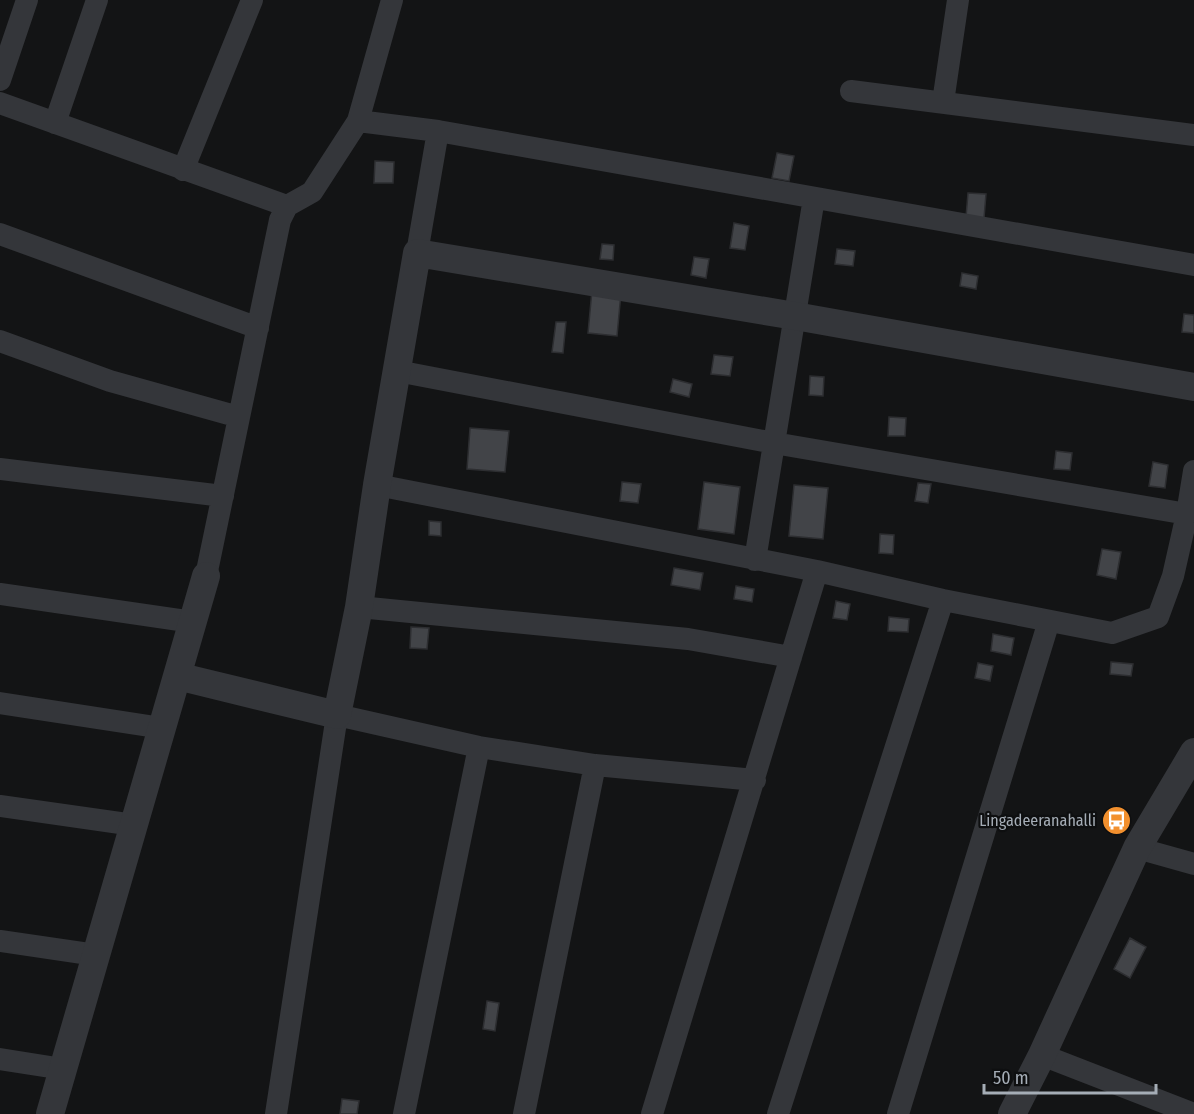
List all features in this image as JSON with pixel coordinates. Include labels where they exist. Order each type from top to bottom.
[{"type":"street","points":[[0,80],[27,0]]},
{"type":"street","points":[[55,123],[97,0]]},
{"type":"street","points":[[183,170],[252,0]]},
{"type":"street","points":[[50,1114],[206,576],[280,220],[287,206],[312,192],[358,121],[392,0]]},
{"type":"street","points":[[943,102],[958,0]]},
{"type":"street","points":[[851,91],[1194,135]]},
{"type":"street","points":[[0,103],[287,206]]},
{"type":"street","points":[[358,121],[438,130],[1194,265]]},
{"type":"street","points":[[276,1114],[337,716],[359,607],[377,485],[438,130]]},
{"type":"street","points":[[755,560],[814,198]]},
{"type":"street","points":[[0,234],[258,328]]},
{"type":"street","points":[[417,253],[795,316],[1194,387]]},
{"type":"street","points":[[0,341],[110,381],[239,417]]},
{"type":"street","points":[[397,371],[774,442],[1187,514]]},
{"type":"street","points":[[0,469],[222,496]]},
{"type":"street","points":[[377,485],[817,571],[943,600],[1112,633],[1158,617],[1173,576],[1194,471]]},
{"type":"street","points":[[652,1114],[817,571]]},
{"type":"street","points":[[0,594],[193,622]]},
{"type":"street","points":[[778,1114],[943,600]]},
{"type":"street","points":[[359,607],[688,639],[791,657]]},
{"type":"street","points":[[898,1114],[1050,621]]},
{"type":"street","points":[[177,676],[337,716],[479,747],[595,765],[755,780]]},
{"type":"street","points":[[0,704],[162,728]]},
{"type":"street","points":[[404,1114],[479,747]]},
{"type":"street","points":[[1012,1114],[1042,1055],[1137,848],[1194,752]]},
{"type":"street","points":[[524,1114],[595,765]]},
{"type":"street","points":[[0,806],[134,825]]},
{"type":"street","points":[[1137,848],[1194,864]]},
{"type":"street","points":[[0,940],[96,954]]},
{"type":"street","points":[[1042,1055],[1194,1114]]},
{"type":"street","points":[[0,1059],[63,1069]]},
{"type":"building","points":[[777,153],[794,156],[789,181],[772,178]]},
{"type":"building","points":[[375,161],[394,162],[393,183],[374,183]]},
{"type":"building","points":[[968,193],[986,194],[984,218],[966,217]]},
{"type":"building","points":[[734,223],[749,226],[745,250],[730,248]]},
{"type":"building","points":[[602,244],[614,245],[613,260],[600,259]]},
{"type":"building","points":[[837,249],[855,251],[853,266],[835,264]]},
{"type":"building","points":[[694,257],[709,259],[706,278],[691,275]]},
{"type":"building","points":[[962,273],[978,276],[976,289],[960,286]]},
{"type":"building","points":[[592,290],[621,293],[617,336],[588,333]]},
{"type":"building","points":[[1184,314],[1194,315],[1194,333],[1182,332]]},
{"type":"building","points":[[556,322],[566,322],[563,353],[552,352]]},
{"type":"building","points":[[714,355],[733,357],[730,376],[711,374]]},
{"type":"building","points":[[810,376],[824,377],[823,396],[809,395]]},
{"type":"building","points":[[673,379],[692,384],[689,397],[670,392]]},
{"type":"building","points":[[889,417],[906,418],[905,436],[888,436]]},
{"type":"building","points":[[470,428],[509,431],[505,472],[467,469]]},
{"type":"building","points":[[1056,451],[1072,453],[1070,470],[1054,469]]},
{"type":"building","points":[[1153,462],[1168,465],[1165,488],[1149,486]]},
{"type":"building","points":[[622,482],[641,484],[638,503],[620,501]]},
{"type":"building","points":[[704,482],[740,487],[734,534],[698,529]]},
{"type":"building","points":[[918,483],[931,484],[928,503],[915,501]]},
{"type":"building","points":[[794,485],[828,488],[823,539],[789,536]]},
{"type":"building","points":[[429,521],[441,522],[441,536],[429,535]]},
{"type":"building","points":[[880,534],[894,535],[893,554],[879,553]]},
{"type":"building","points":[[1102,549],[1121,552],[1116,579],[1097,575]]},
{"type":"building","points":[[674,568],[703,573],[700,590],[671,585]]},
{"type":"building","points":[[736,586],[754,589],[752,602],[734,599]]},
{"type":"building","points":[[836,601],[850,604],[847,620],[833,618]]},
{"type":"building","points":[[889,617],[909,619],[908,632],[888,631]]},
{"type":"building","points":[[411,627],[429,628],[427,649],[410,648]]},
{"type":"building","points":[[993,634],[1014,638],[1011,655],[991,651]]},
{"type":"building","points":[[1111,662],[1133,664],[1131,676],[1110,674]]},
{"type":"building","points":[[978,663],[993,666],[990,681],[975,678]]},
{"type":"building","points":[[1130,938],[1146,947],[1130,978],[1114,969]]},
{"type":"building","points":[[487,1001],[499,1003],[495,1031],[483,1029]]},
{"type":"building","points":[[342,1099],[359,1101],[357,1114],[340,1114]]},
{"type":"place","name":"Lingadeeranahalli","points":[[1117,820]]}]
